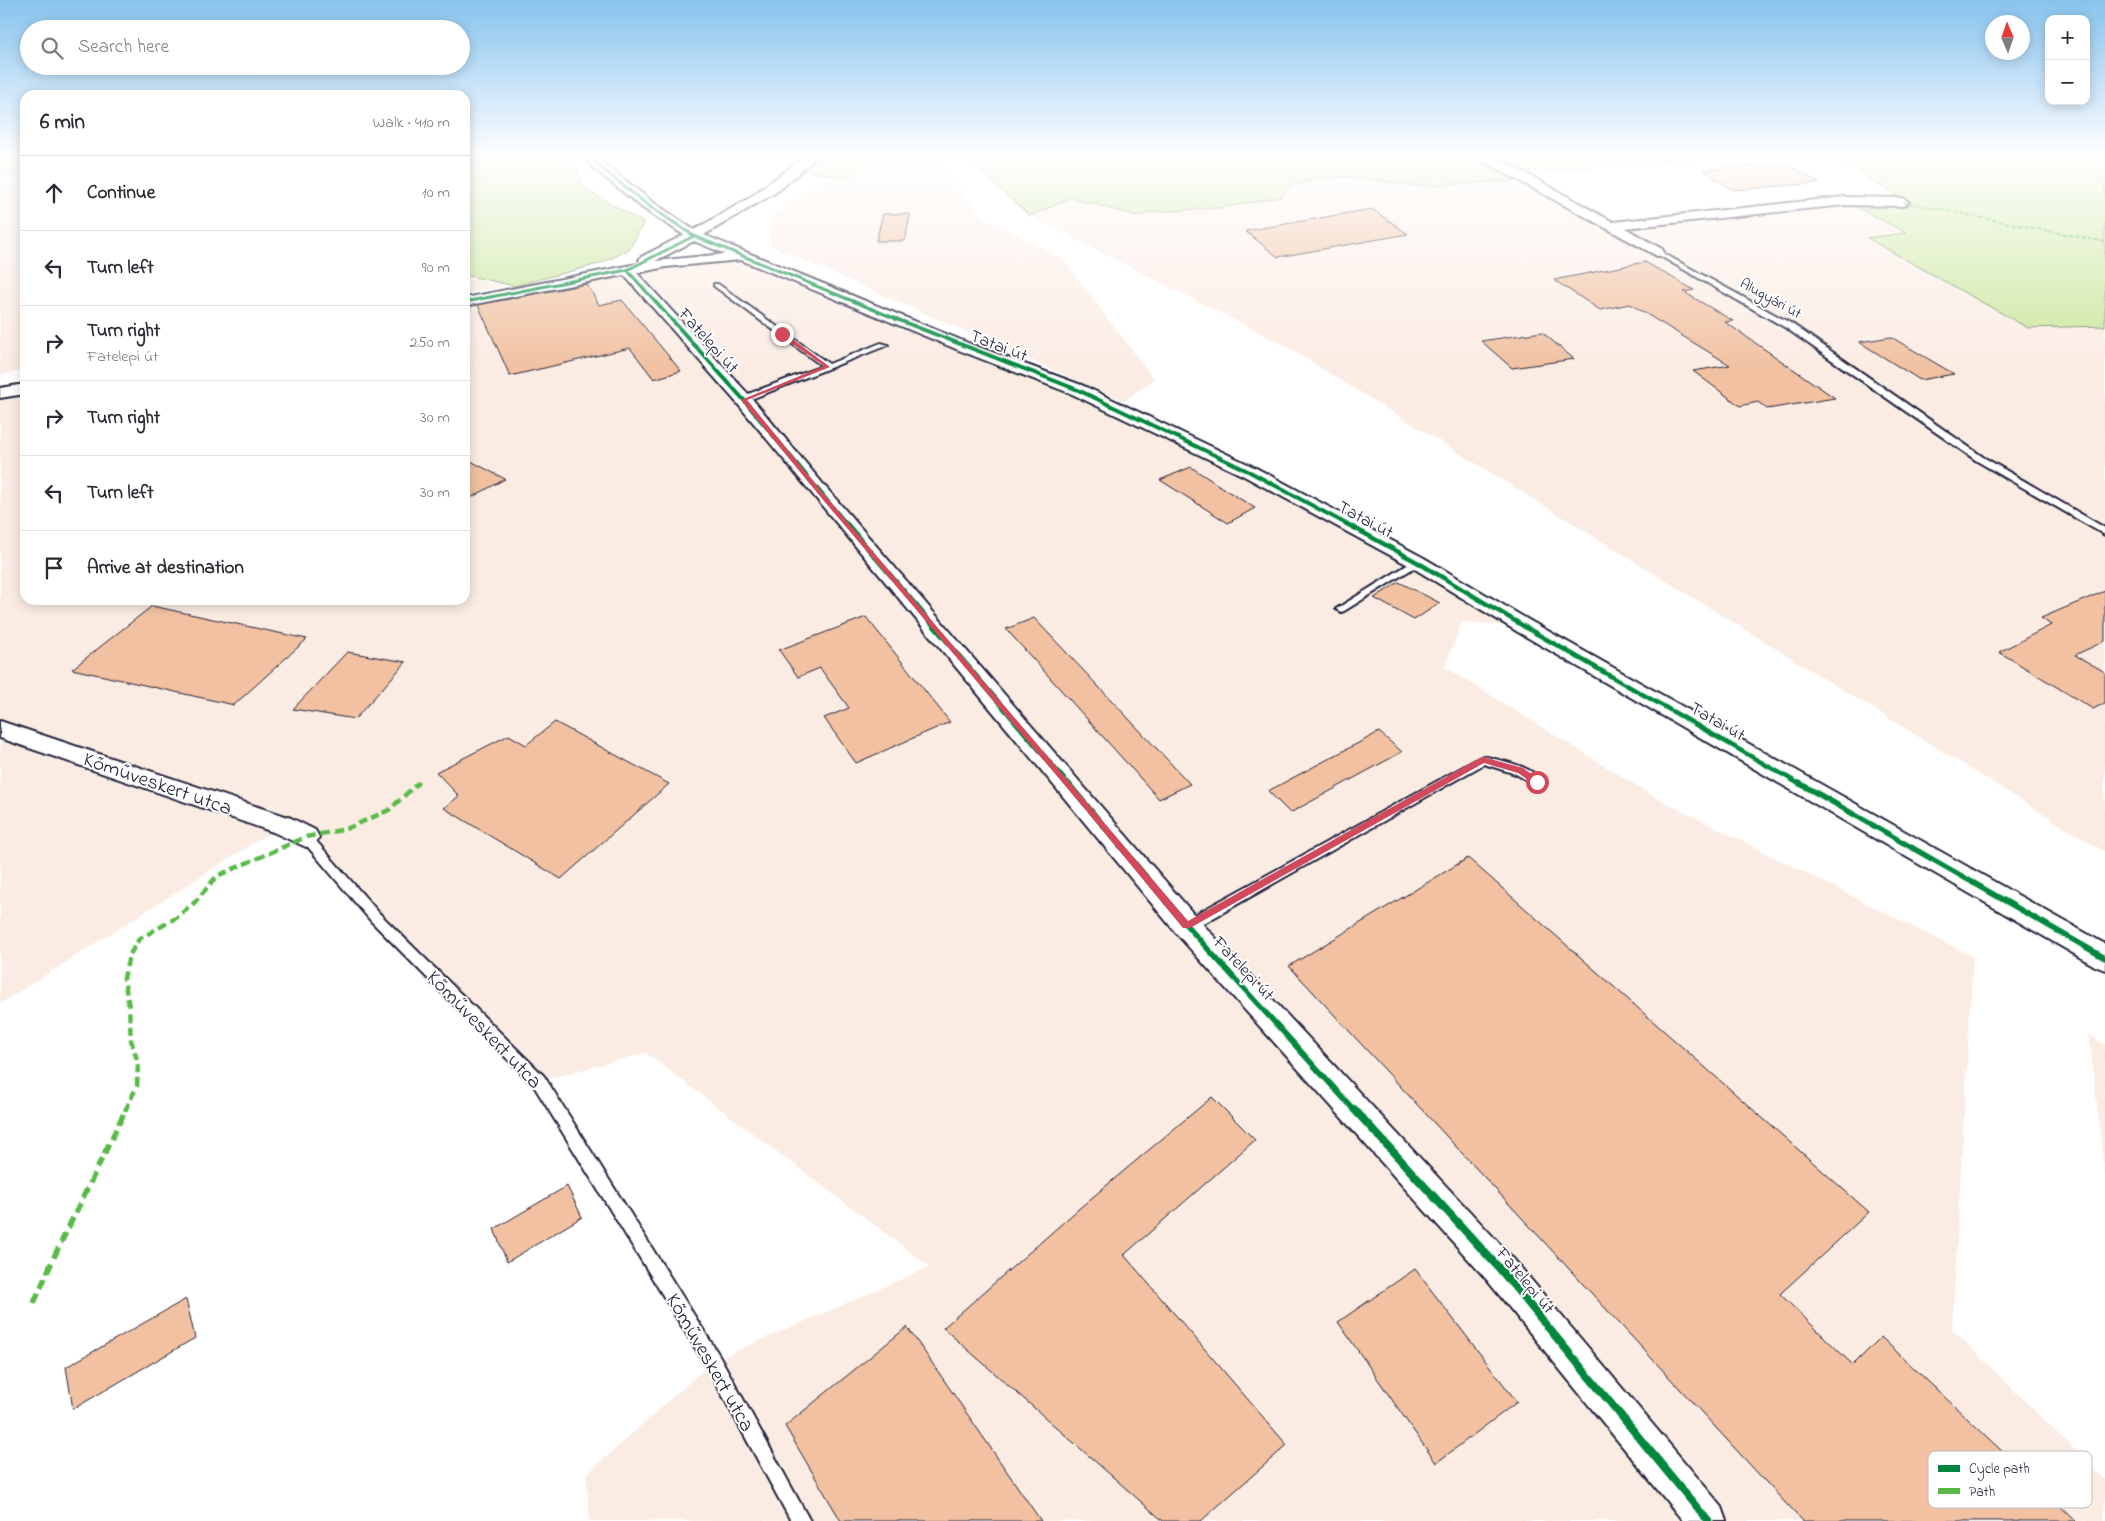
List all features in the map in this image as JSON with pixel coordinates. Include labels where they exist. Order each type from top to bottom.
[{"type":"street","points":[[627,270],[654,244],[658,236],[659,228]]},
{"type":"street","name":"Tatai út","points":[[682,228],[694,236],[742,257],[768,265],[967,348],[1078,390],[1250,472],[1417,562],[1533,632],[2105,958]]},
{"type":"street","points":[[627,270],[709,228]]},
{"type":"street","name":"Alugyári út","points":[[1614,228],[1657,252]]},
{"type":"street","points":[[470,301],[627,270],[701,259],[742,257]]},
{"type":"street","name":"Fatelepi út","points":[[627,270],[743,400],[1187,926],[1499,1268],[1708,1521]]},
{"type":"street","points":[[0,393],[20,389]]},
{"type":"street","name":"Kőműveskert utca","points":[[0,729],[282,825],[306,837]]},
{"type":"lane","name":"Alugyári út","points":[[1657,252],[1789,326],[1980,458],[2105,532]]},
{"type":"lane","points":[[716,285],[828,367]]},
{"type":"lane","points":[[743,400],[884,345]]},
{"type":"lane","points":[[1341,609],[1417,562]]},
{"type":"lane","points":[[1187,926],[1483,760],[1520,771],[1537,782]]},
{"type":"lane","name":"Kőműveskert utca","points":[[306,837],[375,917],[539,1081],[713,1361],[802,1521]]},
{"type":"shaded area","points":[[0,228],[20,228],[20,371],[0,375]]},
{"type":"shaded area","points":[[771,228],[1003,228],[1063,259],[1154,379],[1124,401],[769,245]]},
{"type":"shaded area","points":[[1054,228],[1898,228],[1908,233],[1868,239],[2028,328],[2105,326],[2105,852],[1282,344]]},
{"type":"shaded area","points":[[742,257],[1078,390],[1250,472],[1525,627],[1462,622],[1445,667],[1655,797],[1973,957],[1952,1329],[2076,1451],[1928,1451],[1928,1508],[2092,1508],[2092,1467],[2105,1480],[2105,1521],[590,1521],[586,1475],[713,1361],[930,1267],[646,1053],[539,1081],[282,825],[0,1004],[0,392],[20,388],[20,605],[470,605],[470,300],[627,270]]},
{"type":"shaded area","points":[[470,278],[505,286],[470,293]]},
{"type":"shaded area","points":[[2089,1034],[2105,1045],[2105,1176]]},
{"type":"green space","points":[[470,228],[641,228],[629,250],[599,264],[514,286],[470,276]]},
{"type":"green space","points":[[1897,228],[2105,228],[2105,326],[2028,328],[1867,238],[1907,233]]},
{"type":"building","points":[[879,228],[907,228],[905,241],[876,241]]},
{"type":"building","points":[[1262,228],[1399,228],[1408,234],[1278,257],[1245,231]]},
{"type":"building","points":[[1645,262],[1694,290],[1684,292],[1733,321],[1725,322],[1835,398],[1767,409],[1758,402],[1740,406],[1693,371],[1730,365],[1630,304],[1600,310],[1554,280]]},
{"type":"building","points":[[587,284],[599,305],[622,300],[681,371],[654,379],[630,348],[510,376],[478,305]]},
{"type":"building","points":[[1542,332],[1574,359],[1512,368],[1481,341]]},
{"type":"building","points":[[1891,337],[1954,374],[1920,380],[1859,342]]},
{"type":"building","points":[[470,461],[505,479],[470,498]]},
{"type":"building","points":[[1191,467],[1255,508],[1228,523],[1160,480]]},
{"type":"building","points":[[1399,582],[1440,603],[1414,620],[1374,598]]},
{"type":"building","points":[[2105,591],[2105,641],[2075,655],[2105,672],[2105,703],[2093,709],[1999,652],[2051,625],[2041,618]]},
{"type":"building","points":[[152,606],[307,639],[234,705],[72,669]]},
{"type":"building","points":[[866,617],[950,722],[856,763],[824,718],[849,708],[820,668],[798,677],[779,650]]},
{"type":"building","points":[[1034,618],[1190,784],[1159,799],[1006,629]]},
{"type":"building","points":[[347,652],[406,662],[355,719],[293,709]]},
{"type":"building","points":[[555,722],[669,784],[561,879],[444,808],[459,796],[436,772],[509,735],[526,745]]},
{"type":"building","points":[[1379,732],[1402,752],[1290,813],[1268,791]]},
{"type":"building","points":[[1468,858],[1869,1212],[1780,1294],[1853,1365],[1881,1337],[2002,1451],[1928,1451],[1928,1508],[2062,1508],[2076,1521],[1802,1521],[1289,966]]},
{"type":"building","points":[[1212,1097],[1255,1140],[1124,1255],[1287,1445],[1201,1521],[1163,1521],[943,1328],[1082,1206]]},
{"type":"building","points":[[567,1186],[582,1217],[507,1262],[494,1229]]},
{"type":"building","points":[[1415,1269],[1517,1402],[1436,1463],[1338,1322]]},
{"type":"building","points":[[186,1299],[195,1338],[73,1409],[66,1367]]},
{"type":"building","points":[[907,1327],[1041,1521],[841,1521],[785,1426]]},
{"type":"marked path","points":[[2034,228],[2105,242]]},
{"type":"marked path","points":[[34,1303],[54,1257],[137,1086],[138,1063],[131,1040],[129,1007],[124,978],[129,956],[139,939],[176,918],[194,903],[217,876],[306,837],[346,829],[389,810],[419,782]]},
{"type":"cycle path","points":[[682,228],[694,236],[967,348],[1078,390],[1250,472],[1417,562],[1525,627],[2105,958]]},
{"type":"cycle path","points":[[470,301],[627,270],[694,236]]},
{"type":"cycle path","points":[[627,270],[743,399],[821,494],[1187,926],[1499,1268],[1708,1521]]},
{"type":"route","points":[[782,334],[828,367],[743,400],[1187,926],[1483,760],[1520,771],[1537,782]]}]
